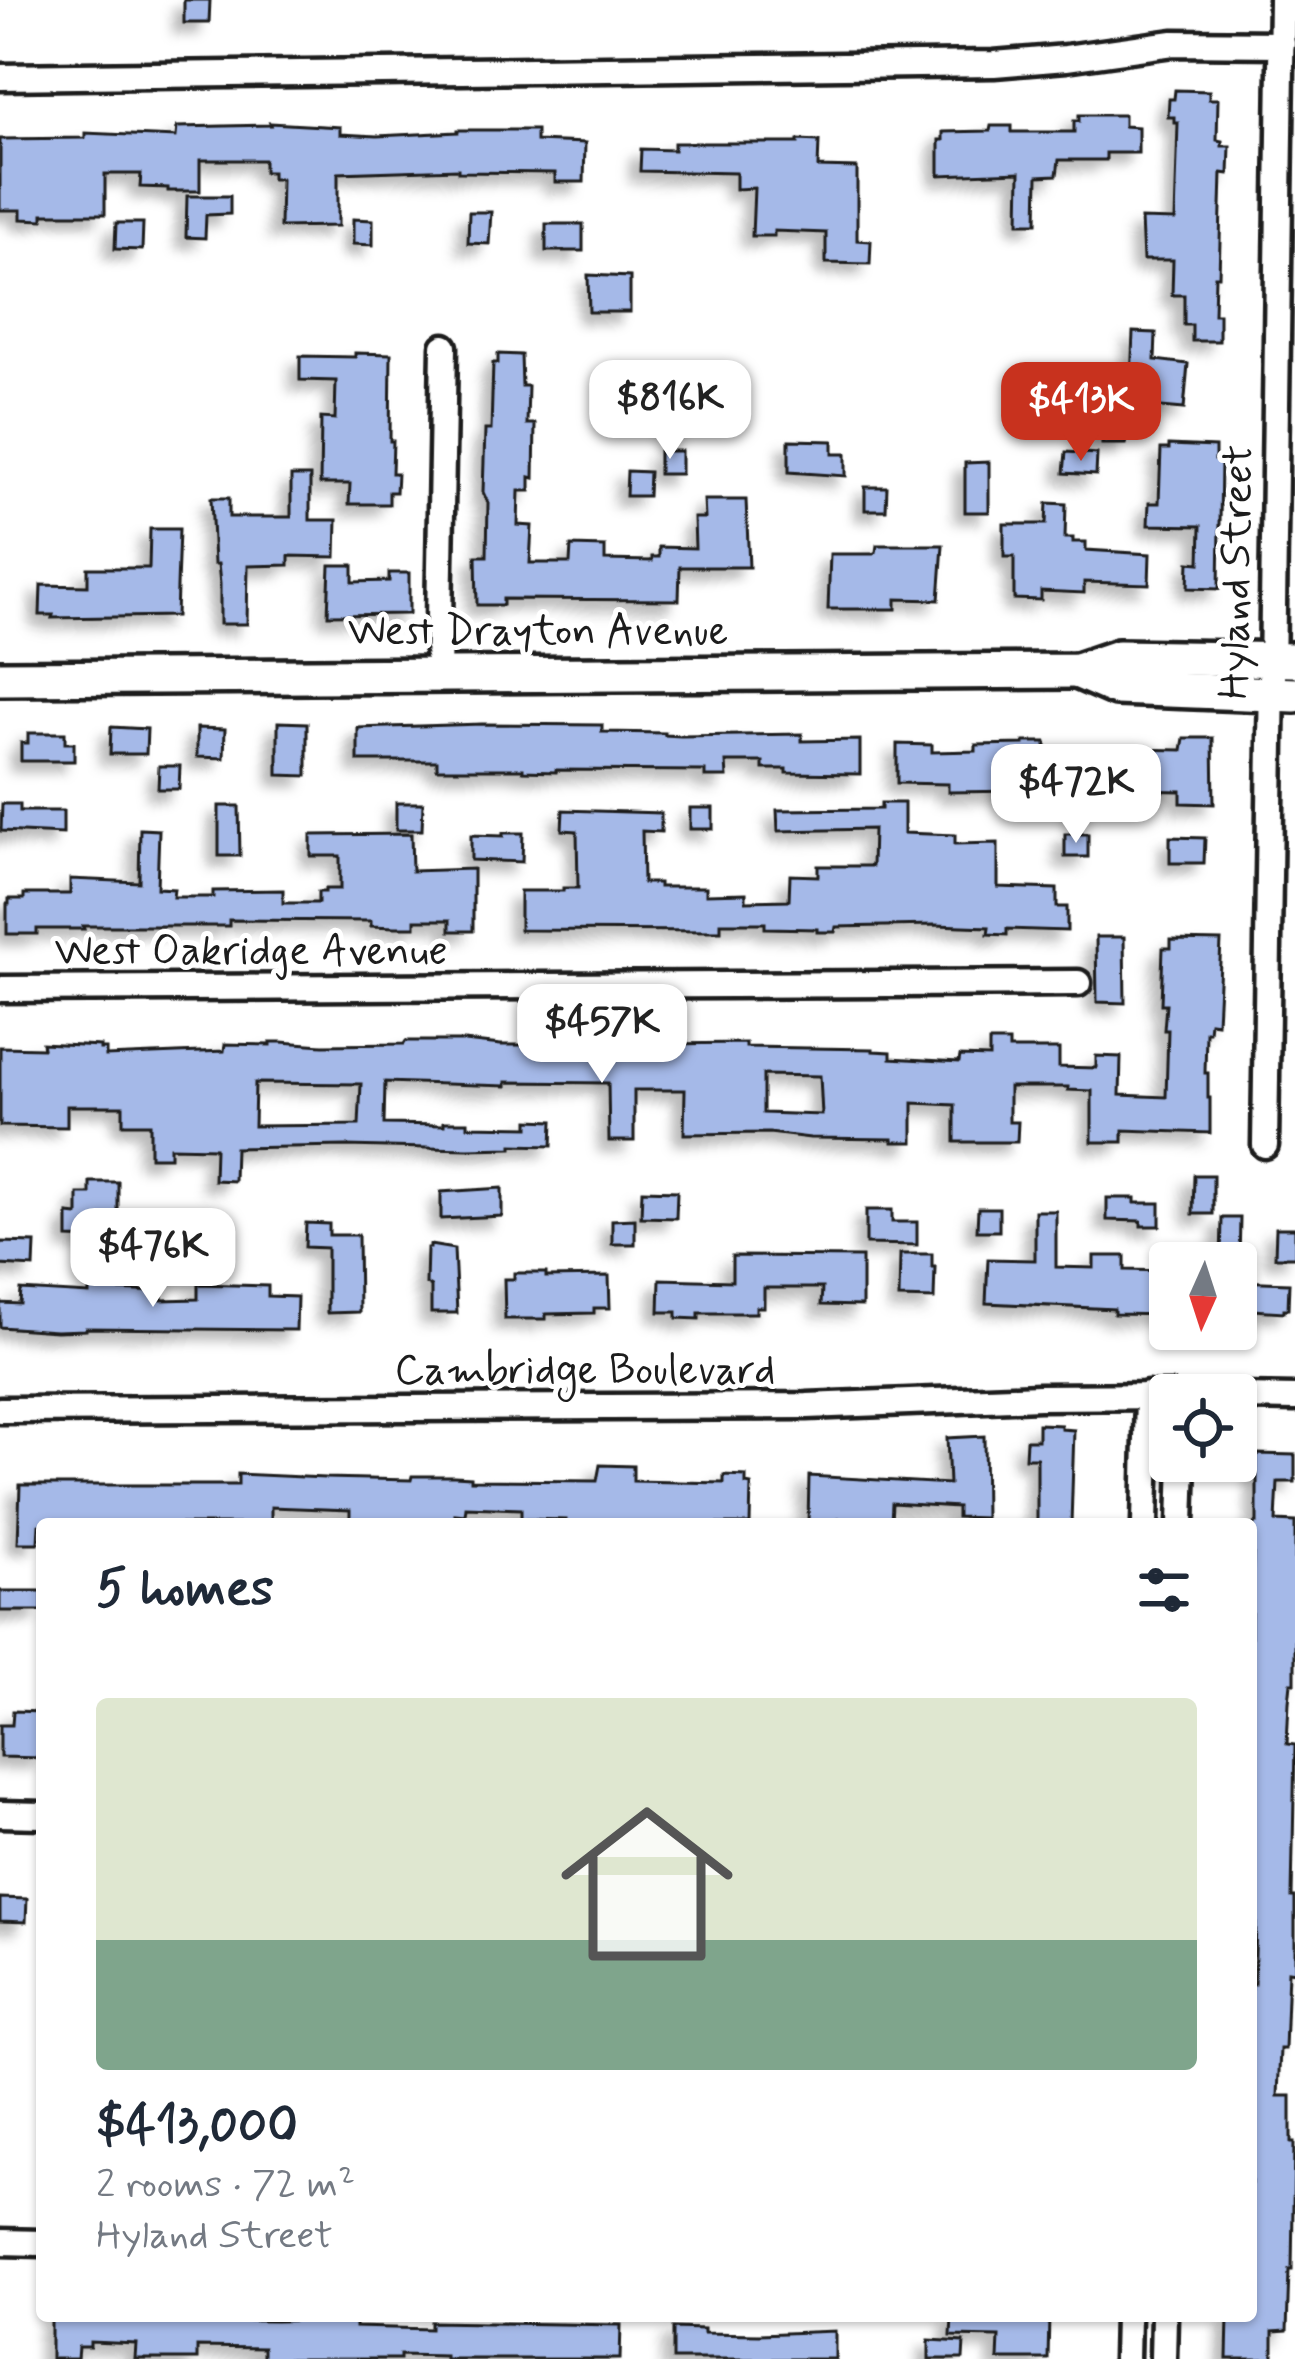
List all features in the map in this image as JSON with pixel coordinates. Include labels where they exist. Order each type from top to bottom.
[{"type":"street","name":"Hyland Street","points":[[1265,1145],[1283,695],[1282,0]]},
{"type":"street","points":[[0,77],[994,64],[1173,43],[1282,44]]},
{"type":"street","points":[[438,675],[444,347]]},
{"type":"street","name":"West Drayton Avenue","points":[[0,678],[1077,670],[1118,656],[1283,660]]},
{"type":"street","name":"West Drayton Avenue","points":[[1077,670],[1116,688],[1283,695]]},
{"type":"street","name":"West Oakridge Avenue","points":[[0,989],[1078,983]]},
{"type":"street","name":"Cambridge Boulevard","points":[[0,1410],[783,1406],[1149,1395]]},
{"type":"street","points":[[1257,1398],[1295,1399]]},
{"type":"street","points":[[1146,1518],[1150,1482]]},
{"type":"street","points":[[1181,1518],[1182,1482]]},
{"type":"street","points":[[0,1814],[36,1815]]},
{"type":"street","points":[[0,2242],[36,2243]]},
{"type":"street","points":[[1126,2359],[1127,2322]]},
{"type":"street","points":[[1163,2359],[1164,2322]]},
{"type":"building","points":[[184,0],[210,0],[209,23],[184,23]]},
{"type":"building","points":[[1175,90],[1209,91],[1209,99],[1218,99],[1217,140],[1230,146],[1229,174],[1222,173],[1219,276],[1215,276],[1219,341],[1192,341],[1192,325],[1184,325],[1184,295],[1172,295],[1173,260],[1143,260],[1141,219],[1175,220],[1178,123],[1168,117]]},
{"type":"building","points":[[1079,115],[1124,115],[1124,126],[1138,127],[1138,153],[1106,153],[1106,160],[1059,160],[1057,175],[1038,176],[1037,223],[1019,223],[1020,172],[939,175],[943,132],[1012,126],[1012,132],[1074,132]]},
{"type":"building","points":[[270,123],[340,127],[340,134],[377,136],[536,130],[536,141],[585,143],[584,182],[555,182],[555,173],[458,169],[338,173],[338,226],[280,227],[281,179],[264,172],[264,160],[200,160],[200,191],[140,187],[141,174],[105,174],[105,214],[43,214],[43,220],[21,219],[21,210],[0,210],[0,139],[85,138],[85,133],[176,137],[177,127]]},
{"type":"building","points":[[819,141],[818,167],[857,168],[857,240],[871,241],[870,264],[826,263],[826,233],[774,231],[774,236],[752,236],[754,188],[736,189],[736,173],[640,171],[641,149],[674,150],[674,143]]},
{"type":"building","points":[[187,196],[230,196],[230,214],[206,215],[205,238],[186,237]]},
{"type":"building","points":[[469,212],[491,212],[489,244],[468,243]]},
{"type":"building","points":[[353,219],[373,220],[373,245],[353,244]]},
{"type":"building","points":[[116,223],[143,223],[142,250],[115,249]]},
{"type":"building","points":[[546,224],[583,224],[583,251],[546,251]]},
{"type":"building","points":[[588,275],[630,277],[630,312],[589,312]]},
{"type":"building","points":[[1133,332],[1156,333],[1155,360],[1188,364],[1184,409],[1127,404]]},
{"type":"building","points":[[355,353],[391,354],[390,441],[392,473],[397,473],[396,492],[389,492],[389,504],[349,504],[350,484],[320,484],[321,418],[335,419],[336,381],[300,380],[300,356],[355,357]]},
{"type":"building","points":[[498,354],[521,355],[522,386],[528,386],[527,424],[535,424],[534,478],[530,477],[530,491],[519,491],[518,525],[532,526],[530,563],[570,563],[571,546],[605,547],[605,560],[652,561],[659,557],[659,547],[695,548],[694,518],[705,518],[704,500],[746,500],[749,567],[680,567],[679,600],[503,599],[503,605],[477,605],[476,556],[487,556],[485,430],[491,430],[493,363],[498,363]]},
{"type":"building","points":[[1103,420],[1127,420],[1126,444],[1102,444]]},
{"type":"building","points":[[789,440],[833,441],[833,454],[846,454],[846,476],[789,472]]},
{"type":"building","points":[[1169,445],[1215,447],[1215,460],[1221,460],[1219,589],[1188,588],[1189,562],[1200,563],[1201,526],[1148,525],[1149,503],[1159,503],[1161,449]]},
{"type":"building","points":[[659,451],[681,451],[681,474],[659,474]]},
{"type":"building","points":[[1066,452],[1097,454],[1096,475],[1064,473]]},
{"type":"building","points":[[989,462],[989,512],[965,512],[965,463]]},
{"type":"building","points":[[627,471],[649,472],[648,496],[626,496]]},
{"type":"building","points":[[291,476],[310,476],[310,520],[337,520],[336,557],[289,556],[289,565],[248,566],[247,624],[220,624],[211,498],[229,498],[229,517],[291,517]]},
{"type":"building","points":[[865,487],[887,487],[886,510],[865,510]]},
{"type":"building","points":[[1047,503],[1066,504],[1065,538],[1086,542],[1086,550],[1150,554],[1149,584],[1084,582],[1084,593],[1041,591],[1041,600],[1014,599],[1014,557],[1004,557],[1004,524],[1046,524]]},
{"type":"building","points":[[150,529],[179,529],[176,616],[40,615],[41,585],[88,586],[88,568],[149,568]]},
{"type":"building","points":[[877,545],[943,545],[939,600],[896,599],[896,609],[828,609],[830,554],[873,554]]},
{"type":"building","points":[[330,565],[353,565],[353,582],[389,581],[389,573],[409,573],[409,614],[328,615]]},
{"type":"building","points":[[278,722],[307,723],[307,776],[278,775]]},
{"type":"building","points":[[602,725],[602,732],[802,734],[802,741],[860,740],[860,774],[786,773],[786,769],[763,769],[763,762],[726,762],[727,777],[705,777],[705,771],[437,769],[437,761],[358,761],[358,728]]},
{"type":"building","points":[[111,727],[147,729],[146,754],[110,754]]},
{"type":"building","points":[[197,728],[225,729],[224,758],[197,757]]},
{"type":"building","points":[[28,733],[65,733],[65,743],[74,743],[74,761],[21,761],[21,743],[28,743]]},
{"type":"building","points":[[1184,738],[1213,738],[1214,804],[1181,803],[1181,791],[1131,790],[1132,749],[1182,750]]},
{"type":"building","points":[[1046,742],[1046,750],[1061,750],[1061,784],[1022,784],[1023,791],[948,792],[948,784],[897,783],[897,744],[932,745],[932,752],[976,751],[976,745]]},
{"type":"building","points":[[159,766],[180,766],[179,789],[158,789]]},
{"type":"building","points":[[396,803],[423,803],[422,830],[396,830]]},
{"type":"building","points":[[881,803],[904,803],[904,833],[955,835],[955,844],[998,843],[998,887],[1057,889],[1057,907],[1067,907],[1067,931],[1007,929],[1007,935],[988,934],[989,927],[935,925],[836,927],[835,932],[817,932],[765,928],[765,923],[721,923],[721,931],[520,930],[520,891],[578,888],[577,831],[562,830],[563,810],[661,813],[661,832],[642,831],[643,883],[706,887],[706,894],[746,893],[746,901],[789,900],[790,875],[818,876],[818,866],[872,866],[873,829],[778,831],[777,810],[881,809]]},
{"type":"building","points":[[2,804],[20,804],[20,811],[63,811],[63,834],[1,831]]},
{"type":"building","points":[[219,806],[239,806],[240,856],[219,856]]},
{"type":"building","points":[[690,808],[713,808],[713,829],[690,829]]},
{"type":"building","points":[[140,829],[159,830],[157,888],[174,889],[173,897],[283,890],[283,903],[318,903],[318,892],[340,889],[340,856],[311,856],[311,835],[411,834],[412,871],[473,869],[473,931],[450,931],[450,920],[415,920],[415,927],[395,927],[371,926],[371,921],[229,920],[229,926],[83,926],[7,934],[9,899],[24,899],[24,894],[70,894],[70,879],[139,882]]},
{"type":"building","points":[[523,833],[522,862],[471,860],[471,835]]},
{"type":"building","points":[[1065,834],[1088,834],[1088,857],[1065,857]]},
{"type":"building","points":[[1170,837],[1205,838],[1204,863],[1170,863]]},
{"type":"building","points":[[1096,937],[1124,937],[1125,1003],[1097,1002]]},
{"type":"building","points":[[1171,940],[1221,941],[1217,1023],[1210,1022],[1206,1032],[1210,1133],[1123,1130],[1123,1142],[1092,1142],[1092,1091],[1009,1087],[1009,1122],[1018,1122],[1017,1142],[955,1142],[955,1105],[913,1103],[913,1142],[769,1133],[684,1134],[685,1090],[634,1090],[634,1141],[609,1141],[608,1083],[385,1082],[384,1124],[468,1122],[468,1126],[529,1127],[529,1120],[553,1121],[552,1146],[235,1148],[234,1181],[214,1180],[215,1148],[170,1147],[170,1157],[150,1157],[150,1124],[123,1124],[123,1106],[67,1106],[67,1127],[0,1126],[0,1047],[43,1048],[42,1043],[100,1046],[106,1049],[106,1056],[224,1051],[225,1044],[271,1042],[587,1045],[662,1039],[662,1044],[873,1049],[891,1052],[891,1058],[959,1062],[960,1056],[989,1057],[989,1042],[1009,1042],[1009,1049],[1059,1049],[1059,1067],[1096,1068],[1096,1056],[1121,1057],[1120,1095],[1166,1097],[1168,1030],[1164,1030],[1166,1004],[1161,1004],[1163,948],[1171,948]],"holes":[[[763,1075],[820,1076],[822,1115],[763,1113]],[[255,1083],[361,1084],[359,1125],[254,1126]]]},
{"type":"building","points":[[1194,1175],[1213,1175],[1213,1214],[1193,1214]]},
{"type":"building","points":[[90,1182],[118,1182],[118,1218],[151,1220],[149,1248],[120,1246],[120,1240],[68,1238],[68,1214],[78,1215],[78,1194],[90,1194]]},
{"type":"building","points":[[502,1188],[502,1216],[441,1219],[441,1192]]},
{"type":"building","points":[[642,1190],[677,1191],[676,1218],[641,1217]]},
{"type":"building","points":[[1107,1198],[1160,1203],[1160,1226],[1107,1220]]},
{"type":"building","points":[[978,1208],[999,1208],[999,1231],[977,1231]]},
{"type":"building","points":[[866,1210],[892,1210],[892,1222],[917,1222],[917,1245],[866,1244]]},
{"type":"building","points":[[1035,1211],[1056,1211],[1056,1267],[1094,1268],[1094,1256],[1125,1256],[1125,1270],[1149,1271],[1149,1315],[986,1303],[988,1259],[1035,1260]]},
{"type":"building","points":[[1222,1218],[1240,1218],[1239,1242],[1221,1242]]},
{"type":"building","points":[[635,1219],[635,1244],[612,1244],[612,1220]]},
{"type":"building","points":[[306,1223],[329,1224],[329,1235],[358,1235],[359,1312],[327,1313],[327,1248],[305,1247]]},
{"type":"building","points":[[1276,1228],[1295,1228],[1295,1257],[1275,1257]]},
{"type":"building","points":[[0,1242],[35,1243],[34,1267],[0,1265]]},
{"type":"building","points":[[430,1245],[454,1249],[457,1313],[431,1313],[431,1287],[426,1284]]},
{"type":"building","points":[[900,1254],[932,1254],[934,1299],[899,1298]]},
{"type":"building","points":[[732,1256],[862,1257],[862,1306],[821,1305],[822,1288],[764,1288],[764,1307],[756,1307],[756,1313],[699,1313],[699,1319],[659,1312],[660,1279],[732,1281]]},
{"type":"building","points":[[514,1273],[609,1276],[610,1308],[546,1314],[546,1319],[505,1319],[504,1279],[514,1279]]},
{"type":"building","points":[[1257,1282],[1289,1283],[1284,1312],[1257,1310]]},
{"type":"building","points":[[198,1284],[268,1286],[268,1296],[297,1297],[296,1330],[0,1327],[0,1303],[20,1304],[21,1290],[162,1292],[162,1300],[198,1299]]},
{"type":"building","points":[[1038,1424],[1074,1430],[1071,1518],[1037,1518],[1037,1458],[1025,1458],[1026,1440],[1038,1440]]},
{"type":"building","points":[[984,1436],[985,1518],[957,1517],[957,1507],[892,1503],[891,1518],[808,1518],[809,1476],[949,1484],[947,1438]]},
{"type":"building","points":[[1257,1454],[1295,1455],[1295,1482],[1278,1482],[1276,1521],[1295,1522],[1295,1683],[1291,1683],[1287,1744],[1295,1745],[1295,1972],[1288,1971],[1278,2096],[1291,2096],[1292,2270],[1287,2331],[1273,2332],[1273,2359],[1227,2359],[1228,2322],[1257,2322]]},
{"type":"building","points":[[600,1465],[633,1466],[633,1481],[724,1483],[724,1475],[746,1476],[746,1484],[751,1485],[750,1518],[521,1518],[521,1509],[466,1507],[465,1515],[455,1514],[455,1518],[350,1518],[350,1510],[271,1507],[271,1518],[36,1518],[36,1543],[18,1543],[20,1485],[238,1485],[238,1474],[597,1481]]},
{"type":"building","points":[[0,1591],[36,1591],[36,1611],[0,1611]]},
{"type":"building","points":[[13,1711],[36,1712],[36,1758],[0,1757],[0,1725],[12,1725]]},
{"type":"building","points":[[0,1898],[27,1899],[26,1922],[0,1921]]},
{"type":"building","points":[[51,2322],[355,2322],[355,2327],[431,2329],[431,2322],[621,2325],[620,2359],[400,2355],[400,2359],[263,2359],[263,2348],[197,2347],[197,2359],[135,2359],[136,2344],[90,2342],[90,2347],[78,2347],[77,2359],[51,2359]]},
{"type":"building","points":[[952,2322],[1049,2322],[1048,2359],[998,2359],[999,2337],[951,2336]]},
{"type":"building","points":[[673,2328],[704,2329],[704,2333],[835,2331],[835,2359],[673,2359]]},
{"type":"building","points":[[929,2340],[964,2342],[963,2359],[929,2359]]}]
